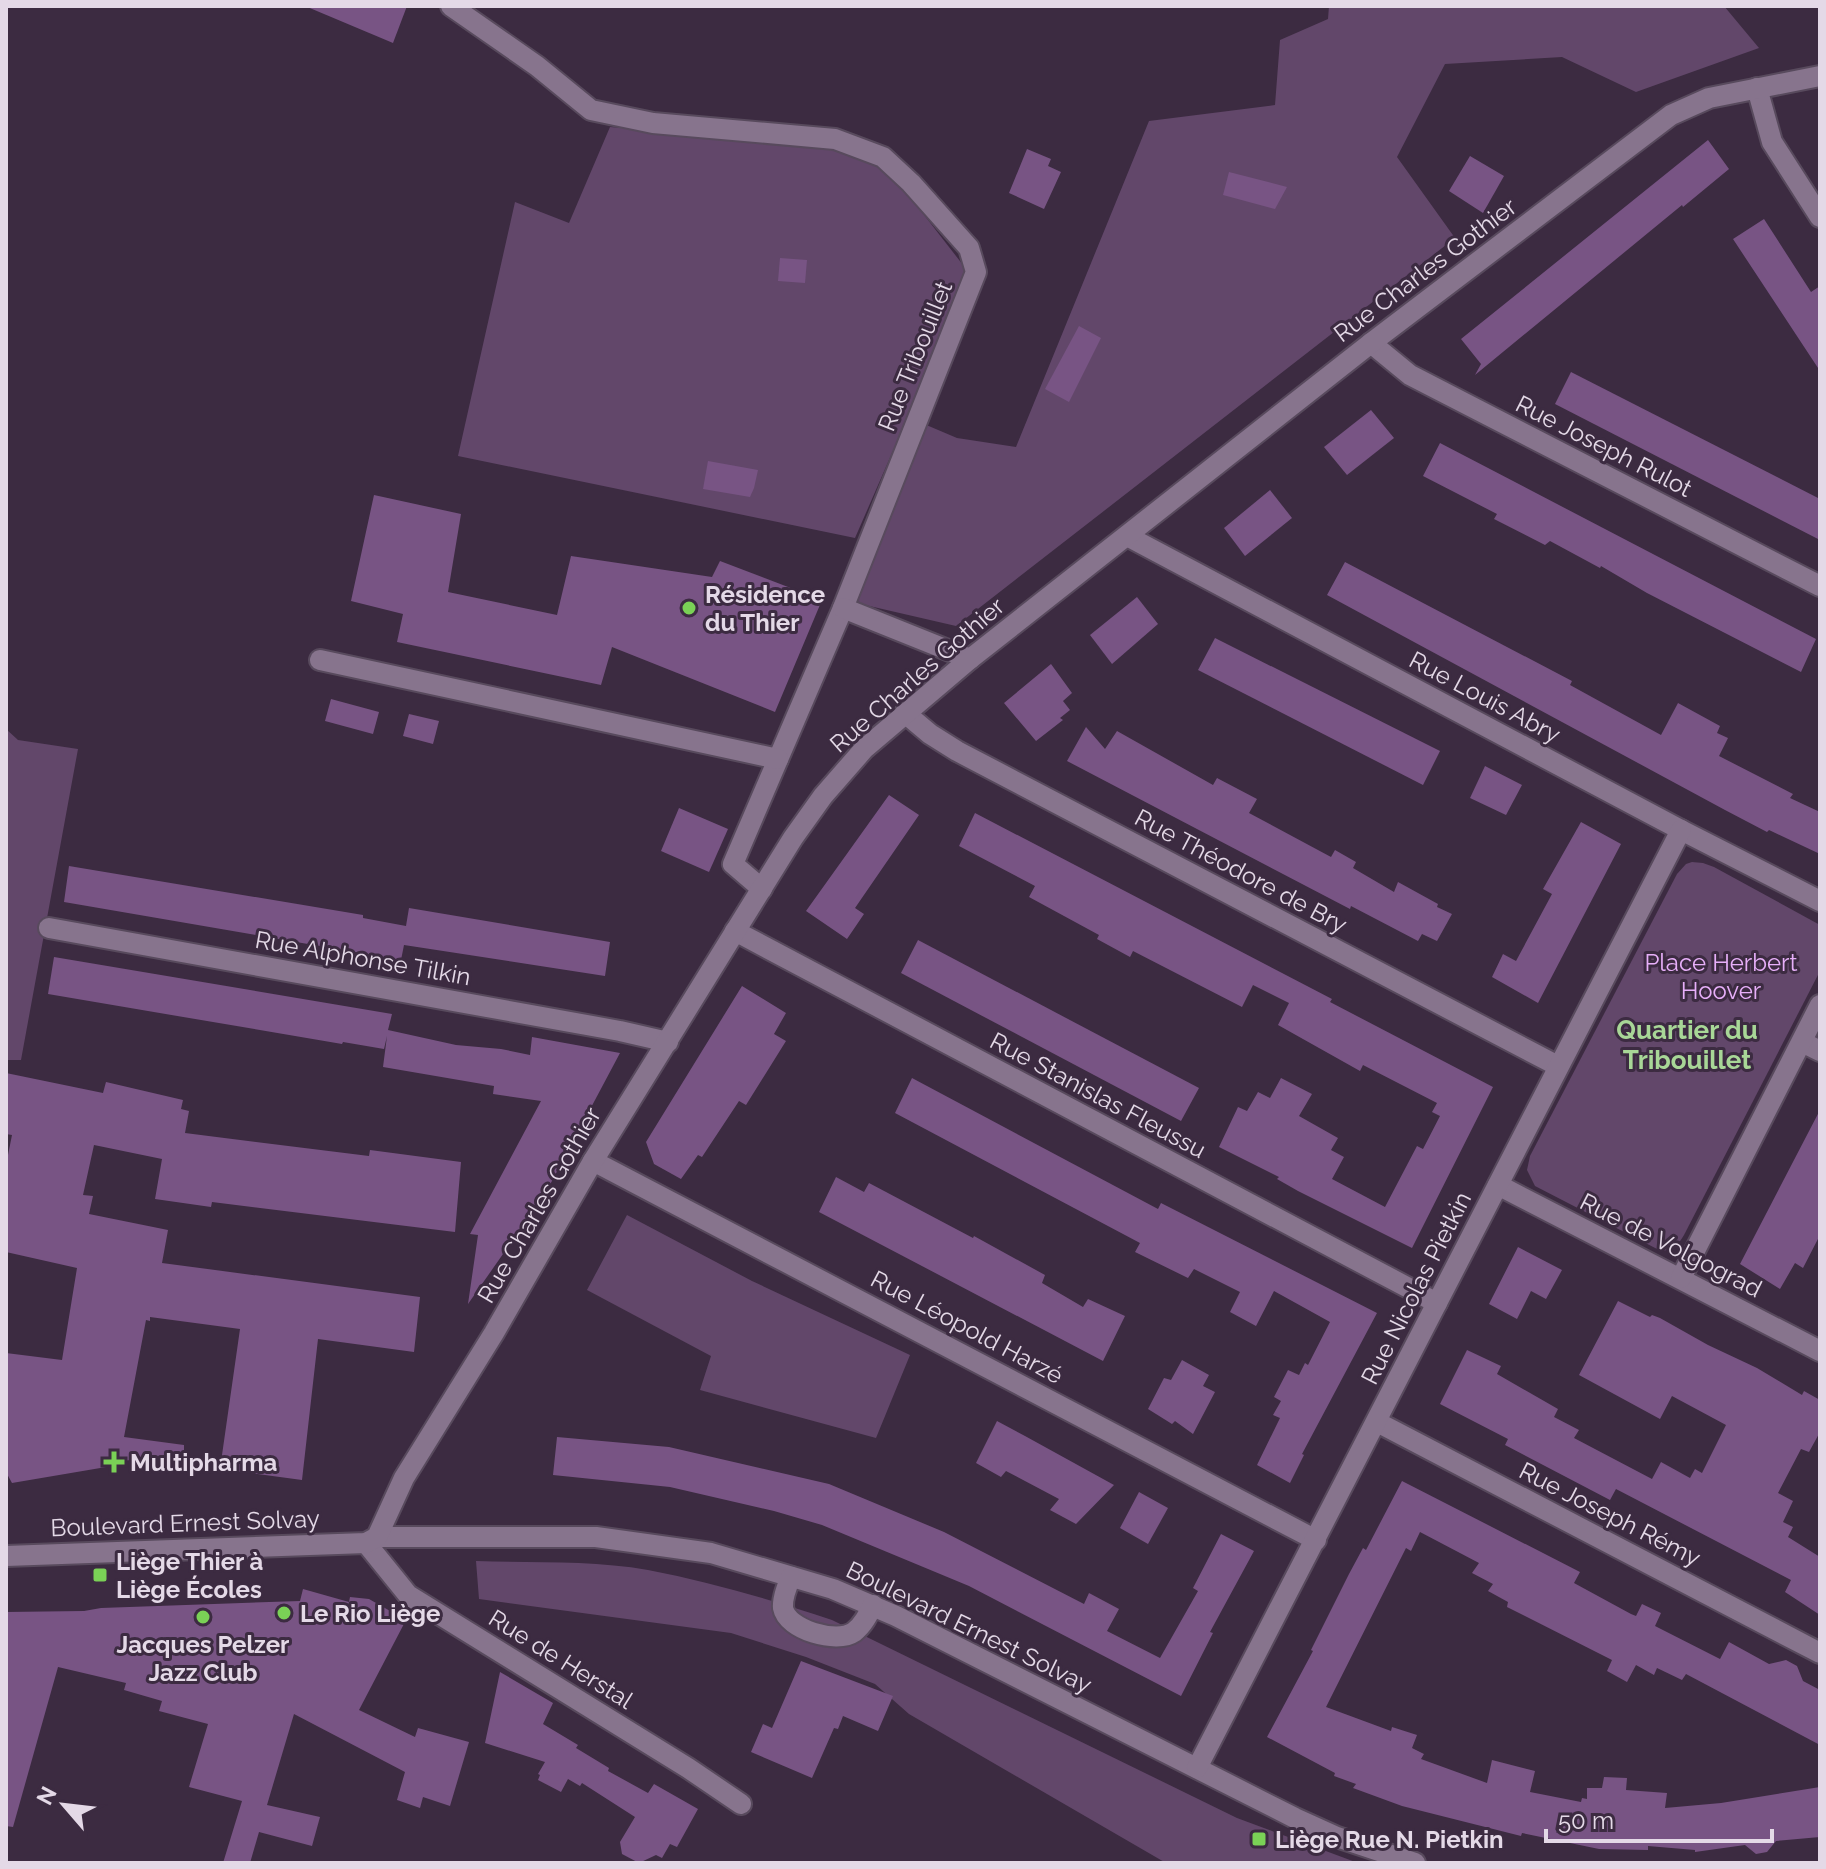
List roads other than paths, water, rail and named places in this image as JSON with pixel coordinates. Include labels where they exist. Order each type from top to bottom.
[{"type":"street","name":"Rue Tribouillet","points":[[451,6],[537,66],[591,110],[653,123],[835,139],[883,157],[911,183],[969,248],[976,272],[843,608],[733,864],[762,889]]},
{"type":"street","name":"Rue Charles Gothier","points":[[372,1540],[404,1478],[494,1333],[593,1161],[735,931],[793,838],[823,796],[864,749],[970,659],[1371,343],[1671,115],[1709,98],[1820,76]]},
{"type":"street","points":[[1757,88],[1772,142],[1820,217]]},
{"type":"street","name":"Rue Joseph Rulot","points":[[1371,343],[1410,375],[1820,586]]},
{"type":"street","name":"Rue Louis Abry","points":[[1127,536],[1820,901]]},
{"type":"street","points":[[843,608],[970,659]]},
{"type":"street","points":[[320,660],[778,759]]},
{"type":"street","name":"Rue Théodore de Bry","points":[[905,713],[957,751],[1558,1066]]},
{"type":"street","name":"Rue Nicolas Pietkin","points":[[1197,1768],[1681,830]]},
{"type":"street","name":"Rue Alphonse Tilkin","points":[[49,928],[668,1042]]},
{"type":"street","name":"Rue Stanislas Fleussu","points":[[735,931],[1437,1303]]},
{"type":"street","points":[[1681,1278],[1811,1046],[1820,1005]]},
{"type":"street","name":"Rue Léopold Harzé","points":[[593,1161],[1316,1540]]},
{"type":"street","name":"Rue de Volgograd","points":[[1498,1185],[1820,1351]]},
{"type":"street","name":"Rue Joseph Rémy","points":[[1377,1422],[1820,1653]]},
{"type":"street","name":"Boulevard Ernest Solvay","points":[[6,1556],[372,1540],[596,1537],[711,1553],[833,1589],[873,1605],[1323,1831],[1415,1863]]},
{"type":"street","name":"Rue de Herstal","points":[[372,1540],[408,1595],[741,1804]]},
{"type":"street","points":[[791,1577],[783,1600],[783,1610],[788,1620],[828,1637],[840,1638],[854,1633],[873,1605]]},
{"type":"place","name":"Résidence du Thier","points":[[689,608]]},
{"type":"place","name":"Multipharma","points":[[114,1462]]},
{"type":"place","name":"Liège Thier à Liège Écoles","points":[[100,1575]]},
{"type":"place","name":"Le Rio Liège","points":[[284,1613]]},
{"type":"place","name":"Jacques Pelzer Jazz Club","points":[[203,1617]]},
{"type":"place","name":"Liège Rue N. Pietkin","points":[[1259,1839]]},
{"type":"district","name":"Quartier du Tribouillet","points":[[1687,1045]]},
{"type":"park label","name":"Place Herbert Hoover","points":[[1721,976]]}]
